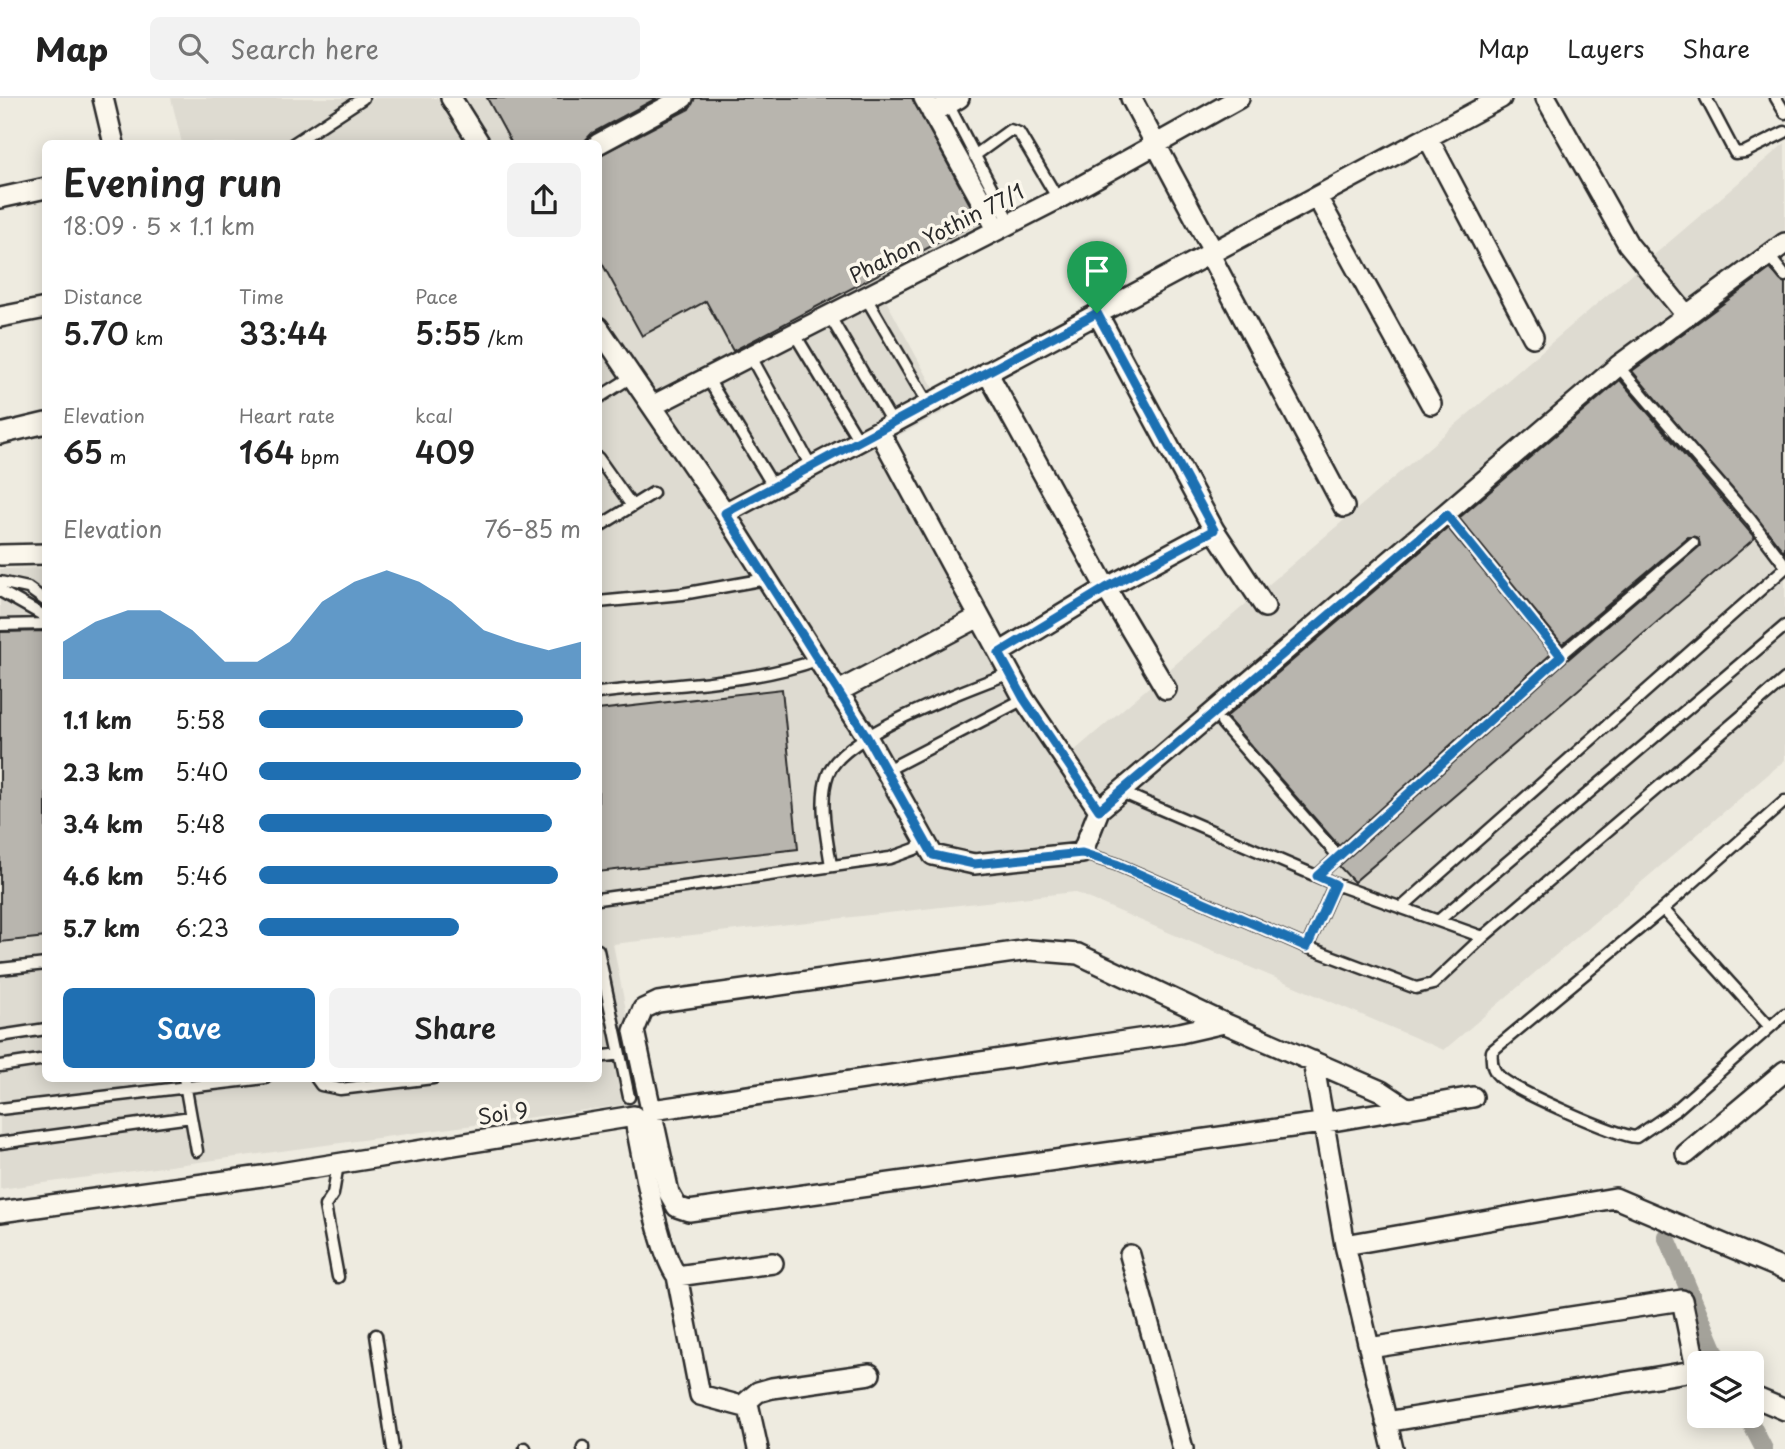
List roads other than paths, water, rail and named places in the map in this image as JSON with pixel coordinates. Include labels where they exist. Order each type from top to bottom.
[{"type":"street","points":[[103,98],[113,140]]},
{"type":"street","points":[[451,98],[477,140]]},
{"type":"street","points":[[602,142],[683,98]]},
{"type":"street","points":[[1131,98],[1344,507]]},
{"type":"street","name":"Phahon Yothin 77/1","points":[[654,405],[1058,199],[1239,98]]},
{"type":"street","points":[[725,513],[775,489],[987,372],[1501,98]]},
{"type":"street","points":[[1546,98],[1628,244],[1687,316]]},
{"type":"street","points":[[941,103],[1003,226]]},
{"type":"street","points":[[1428,138],[1533,337]]},
{"type":"street","points":[[0,198],[42,189]]},
{"type":"street","points":[[1317,197],[1431,404]]},
{"type":"street","points":[[602,333],[654,405],[725,513],[867,737],[933,855],[974,864],[1082,853],[1099,810],[1618,366],[1785,243]]},
{"type":"street","points":[[0,317],[42,308]]},
{"type":"street","points":[[1097,313],[1214,530],[1265,607]]},
{"type":"street","points":[[987,372],[1106,588],[1166,689]]},
{"type":"street","points":[[0,434],[42,424]]},
{"type":"street","points":[[886,427],[979,617],[1024,699],[1099,810]]},
{"type":"street","points":[[999,653],[1106,588],[1214,530]]},
{"type":"street","points":[[0,555],[42,554]]},
{"type":"street","points":[[837,692],[979,617]]},
{"type":"street","points":[[1408,1109],[1381,1091],[1224,1023],[1078,954],[1052,950],[1030,950],[657,1002],[643,1009],[634,1031],[669,1193],[677,1207],[689,1211],[1321,1123],[1408,1109],[1473,1097]]},
{"type":"street","points":[[652,1110],[1180,1033],[1224,1023]]},
{"type":"street","points":[[1313,1061],[1321,1123],[1345,1245],[1393,1449]]},
{"type":"street","points":[[1686,1154],[1782,1081]]},
{"type":"street","name":"Soi 9","points":[[0,1212],[338,1164],[634,1116],[662,1242],[670,1267],[677,1276],[700,1395],[744,1404]]},
{"type":"street","points":[[1345,1245],[1615,1198],[1785,1270]]},
{"type":"street","points":[[1130,1255],[1183,1449]]},
{"type":"street","points":[[677,1276],[773,1263]]},
{"type":"street","points":[[1369,1348],[1682,1300],[1694,1351]]},
{"type":"street","points":[[1387,1422],[1687,1371]]},
{"type":"street","points":[[758,1449],[749,1408],[744,1404],[758,1392],[870,1374]]},
{"type":"street","points":[[1764,1400],[1785,1409]]},
{"type":"lane","points":[[299,140],[363,98]]},
{"type":"lane","points":[[1706,98],[1735,153],[1745,152],[1785,132]]},
{"type":"lane","points":[[1776,98],[1785,113]]},
{"type":"lane","points":[[941,103],[974,156],[1003,226]]},
{"type":"lane","points":[[974,156],[1010,130],[1019,133],[1058,199]]},
{"type":"lane","points":[[1769,256],[1785,276]]},
{"type":"lane","points":[[864,296],[928,404]]},
{"type":"lane","points":[[829,314],[886,427]]},
{"type":"lane","points":[[793,332],[860,442]]},
{"type":"lane","points":[[750,355],[812,468]]},
{"type":"lane","points":[[1401,908],[1785,566],[1750,519],[1618,366]]},
{"type":"lane","points":[[602,395],[633,376]]},
{"type":"lane","points":[[708,379],[775,489]]},
{"type":"lane","points":[[602,464],[632,506]]},
{"type":"lane","points":[[602,525],[653,493]]},
{"type":"lane","points":[[1447,515],[1561,656]]},
{"type":"lane","points":[[1317,876],[1561,656],[1693,543]]},
{"type":"lane","points":[[602,602],[682,594],[766,579]]},
{"type":"lane","points":[[0,582],[28,588],[42,598]]},
{"type":"lane","points":[[0,591],[42,615]]},
{"type":"lane","points":[[0,624],[42,624]]},
{"type":"lane","points":[[1438,921],[1785,626]]},
{"type":"lane","points":[[602,693],[785,670],[817,660]]},
{"type":"lane","points":[[831,866],[825,786],[829,771],[867,737],[944,698],[1010,673]]},
{"type":"lane","points":[[1082,853],[1116,864],[1307,947],[1416,988],[1439,980],[1483,937],[1785,679]]},
{"type":"lane","points":[[885,771],[1024,699]]},
{"type":"lane","points":[[1222,723],[1339,857]]},
{"type":"lane","points":[[1121,792],[1335,884],[1483,937]]},
{"type":"lane","points":[[1785,801],[1663,909],[1492,1051],[1491,1058],[1497,1075],[1549,1103],[1636,1137],[1677,1109],[1785,1014]]},
{"type":"lane","points":[[602,898],[890,858],[915,849],[924,841]]},
{"type":"lane","points":[[1307,947],[1335,884]]},
{"type":"lane","points":[[1663,909],[1769,1027]]},
{"type":"lane","points":[[0,969],[42,964]]},
{"type":"lane","points":[[602,969],[629,1097]]},
{"type":"lane","points":[[0,1036],[42,1030]]},
{"type":"lane","points":[[602,1056],[620,1054]]},
{"type":"lane","points":[[0,1066],[42,1060]]},
{"type":"lane","points":[[0,1109],[185,1082],[197,1151]]},
{"type":"lane","points":[[319,1082],[321,1085],[340,1089],[399,1082]]},
{"type":"lane","points":[[0,1143],[191,1117]]},
{"type":"lane","points":[[338,1164],[333,1194],[325,1206],[338,1277]]},
{"type":"lane","points":[[376,1335],[393,1449]]},
{"type":"waterway","points":[[1666,1236],[1715,1351]]},
{"type":"waterway","points":[[1753,1428],[1764,1449]]}]
